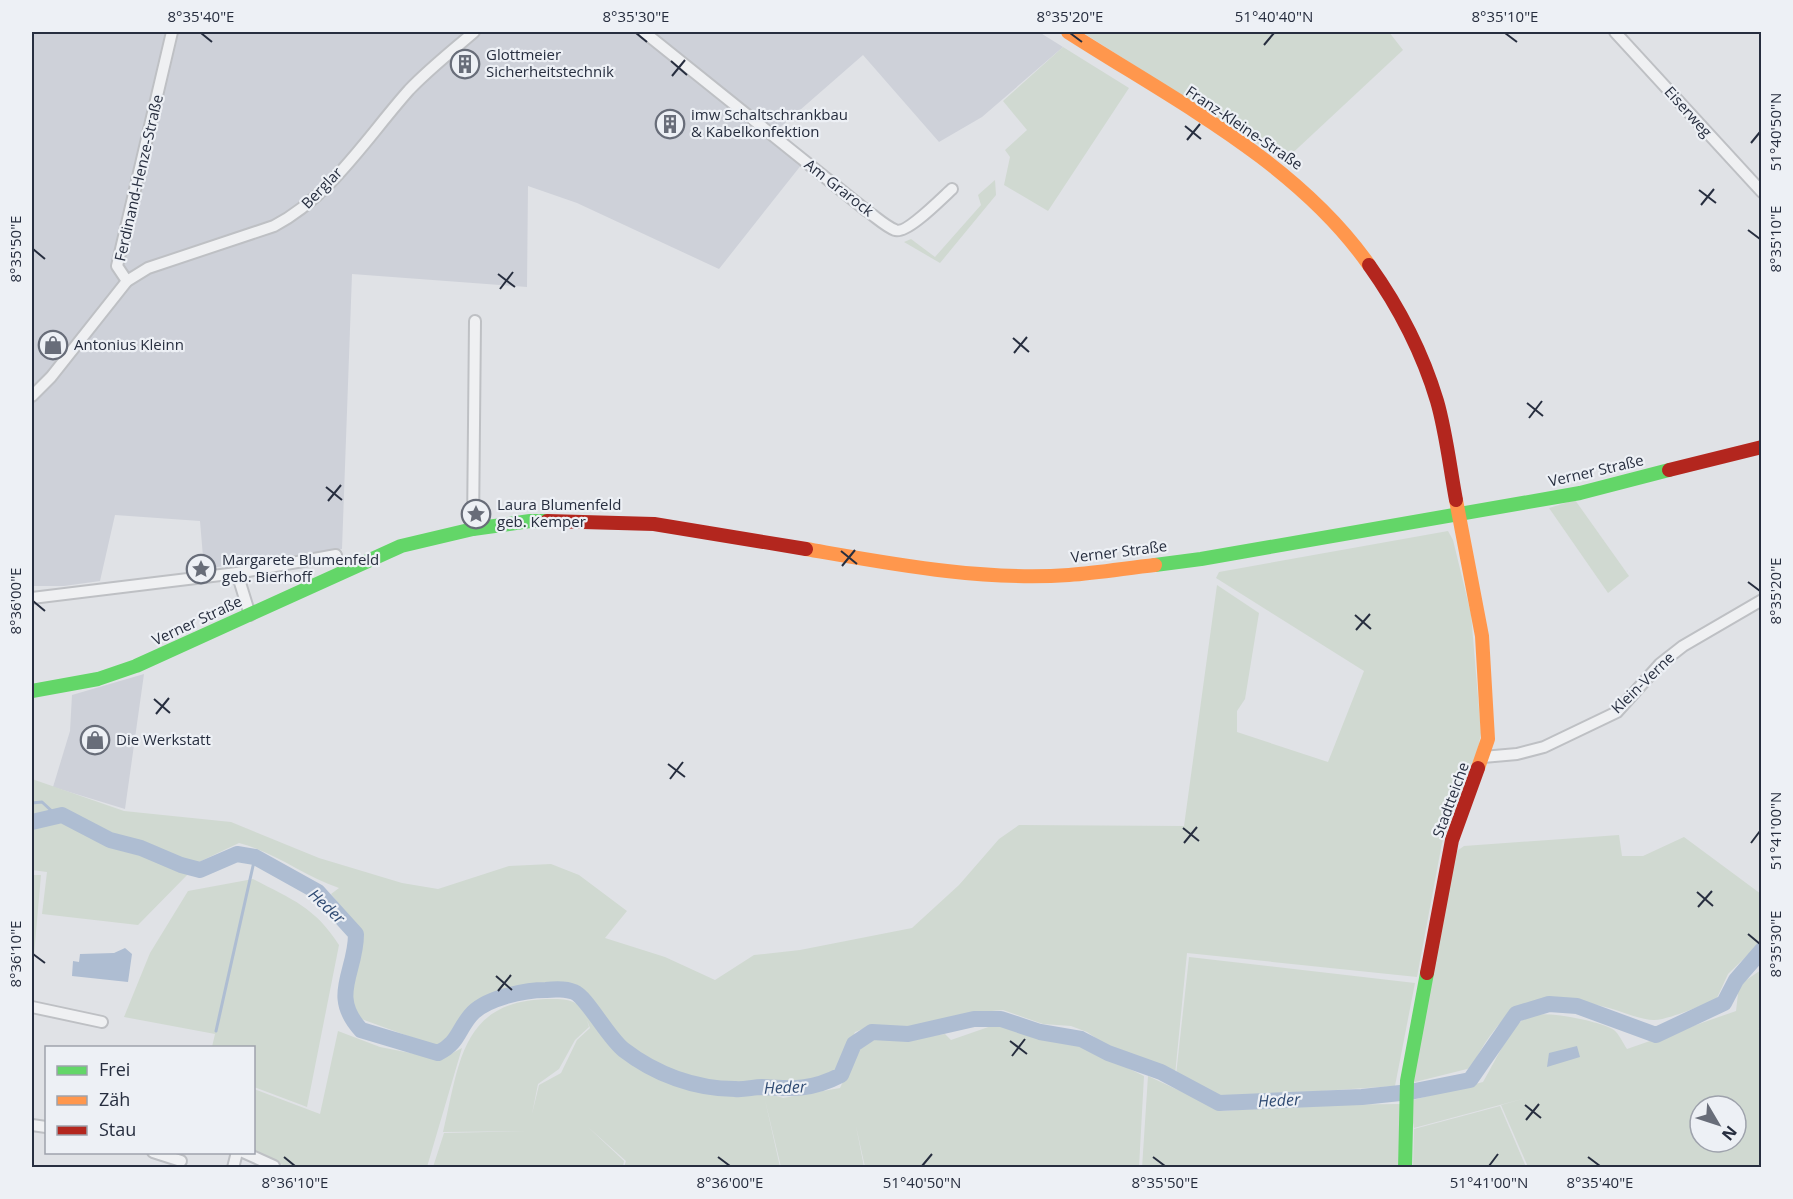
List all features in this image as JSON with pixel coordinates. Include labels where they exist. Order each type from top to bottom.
[{"type":"main road","name":"Franz-Kleine-Straße","points":[[1068,32],[1293,181],[1356,246],[1404,317],[1423,361],[1437,402],[1458,514]]},
{"type":"main road","name":"Verner Straße","points":[[32,691],[98,679],[136,666],[401,546],[473,529],[530,521],[654,524],[919,568],[1000,575],[1069,574],[1201,559],[1580,492],[1761,447]]},
{"type":"main road","name":"Stadtteiche","points":[[1405,1167],[1407,1081],[1452,840],[1484,757],[1489,723],[1482,636],[1458,514]]},
{"type":"street","name":"Ferdinand-Henze-Straße","points":[[32,396],[51,376],[127,281],[117,266],[172,32]]},
{"type":"street","name":"Berglar","points":[[127,281],[148,268],[274,226],[298,212],[349,160],[411,89],[474,32]]},
{"type":"street","name":"Am Grarock","points":[[644,32],[867,211],[895,230],[903,231],[952,189]]},
{"type":"street","name":"Eiserweg","points":[[1615,32],[1761,192]]},
{"type":"street","points":[[473,529],[475,321]]},
{"type":"street","name":"Verner Straße","points":[[32,598],[237,573],[336,555]]},
{"type":"street","points":[[237,573],[250,615]]},
{"type":"street","name":"Klein-Verne","points":[[1484,757],[1516,754],[1544,747],[1617,712],[1660,664],[1683,646],[1761,600]]},
{"type":"street","points":[[32,1007],[102,1022]]},
{"type":"street","points":[[160,1154],[181,1160]]},
{"type":"street","points":[[247,1154],[274,1166]]},
{"type":"shaded area","points":[[32,32],[1039,32],[1063,47],[982,117],[939,142],[863,55],[768,138],[802,164],[719,269],[577,203],[528,186],[527,287],[352,274],[342,549],[204,569],[200,521],[115,515],[100,581],[64,586],[32,586]]},
{"type":"shaded area","points":[[1082,32],[1389,32],[1403,50],[1284,161]]},
{"type":"shaded area","points":[[1063,47],[1129,88],[1048,211],[1004,185],[1010,157],[1005,150],[1027,130],[1003,101]]},
{"type":"shaded area","points":[[995,180],[996,195],[940,263],[904,242],[911,239],[935,257],[981,205],[978,195]]},
{"type":"shaded area","points":[[1575,500],[1629,576],[1608,593],[1549,508]]},
{"type":"shaded area","points":[[1448,531],[1453,540],[1471,614],[1481,733],[1477,754],[1442,843],[1417,977],[1187,953],[1175,1075],[1166,1068],[1109,1047],[1087,1032],[1071,1026],[1043,1024],[1003,1010],[969,1013],[908,1029],[868,1027],[855,1032],[837,1070],[817,1080],[786,1084],[728,1081],[783,1098],[840,1088],[856,1053],[870,1040],[904,1040],[945,1034],[951,1040],[997,1024],[1036,1036],[1077,1043],[1144,1076],[1139,1167],[865,1167],[856,1126],[864,1167],[781,1167],[765,1100],[780,1167],[624,1167],[626,1161],[588,1127],[624,1161],[623,1167],[433,1167],[444,1133],[528,1131],[443,1132],[461,1058],[470,1038],[482,1022],[500,1009],[523,1002],[554,999],[574,1002],[585,1016],[581,1005],[589,999],[600,1014],[586,994],[568,985],[554,984],[522,988],[478,1004],[462,1017],[450,1042],[438,1047],[356,1017],[351,1001],[362,933],[331,894],[339,888],[265,852],[239,843],[199,862],[183,860],[143,843],[111,836],[63,811],[32,818],[32,779],[124,811],[231,822],[319,858],[402,883],[438,889],[509,866],[551,864],[579,875],[627,911],[605,938],[665,957],[715,980],[754,955],[800,950],[912,928],[959,885],[999,839],[1019,825],[1184,826],[1217,585],[1259,613],[1245,699],[1237,711],[1237,732],[1328,762],[1364,671],[1216,578],[1219,572]],"holes":[[[587,1020],[590,1028],[577,1040],[561,1073],[539,1085],[532,1114],[538,1084],[559,1069],[575,1040],[589,1027]]]},
{"type":"shaded area","points":[[144,674],[125,809],[53,787],[70,731],[72,695]]},
{"type":"shaded area","points":[[64,818],[106,843],[141,853],[190,872],[138,925],[42,914],[47,872],[32,870],[32,826]]},
{"type":"shaded area","points":[[1619,835],[1622,856],[1643,856],[1684,837],[1761,894],[1761,942],[1728,974],[1716,1000],[1676,1015],[1649,1020],[1583,1002],[1542,1000],[1511,1013],[1497,1026],[1471,1068],[1411,1083],[1454,853],[1464,846]]},
{"type":"shaded area","points":[[32,875],[41,875],[32,978]]},
{"type":"shaded area","points":[[253,879],[301,905],[321,921],[339,945],[307,1107],[255,1087],[255,1046],[212,1046],[215,1034],[124,1017],[150,953],[188,891]]},
{"type":"shaded area","points":[[1189,957],[1415,983],[1395,1086],[1220,1098],[1176,1075]]},
{"type":"shaded area","points":[[1761,970],[1761,1028],[1758,1029],[1761,1029],[1761,1167],[1528,1167],[1501,1105],[1526,1098],[1414,1128],[1409,1101],[1483,1082],[1515,1028],[1527,1017],[1557,1015],[1597,1023],[1614,1030],[1627,1049],[1736,1011],[1739,985]]},
{"type":"shaded area","points":[[338,1031],[380,1047],[441,1059],[462,1048],[427,1167],[288,1167],[255,1154],[255,1089],[320,1114]]},
{"type":"shaded area","points":[[1148,1076],[1223,1111],[1313,1105],[1401,1104],[1398,1167],[1142,1168]]},
{"type":"shaded area","points":[[1500,1106],[1526,1167],[1413,1167],[1414,1129]]},
{"type":"water","points":[[125,948],[132,954],[128,982],[72,976],[73,961],[79,962],[80,954],[114,953]]},
{"type":"water","points":[[1577,1046],[1580,1057],[1547,1067],[1549,1053]]},
{"type":"waterway","points":[[32,803],[42,802],[56,815]]},
{"type":"waterway","name":"Heder","points":[[32,822],[62,815],[110,840],[141,848],[181,865],[200,870],[237,854],[255,857],[318,892],[356,934],[345,995],[352,1017],[361,1030],[438,1053],[450,1045],[470,1016],[485,1004],[505,996],[527,992],[568,990],[579,995],[611,1037],[636,1059],[662,1073],[690,1083],[720,1088],[812,1086],[841,1075],[854,1044],[872,1032],[908,1034],[974,1019],[1001,1019],[1040,1032],[1081,1039],[1108,1053],[1161,1072],[1219,1103],[1362,1097],[1410,1092],[1470,1080],[1516,1014],[1549,1004],[1577,1006],[1656,1035],[1724,1003],[1736,980],[1762,950]]},
{"type":"waterway","points":[[216,1031],[255,857]]},
{"type":"traffic: fast","points":[[1155,565],[1580,493],[1669,470]]},
{"type":"traffic: fast","points":[[32,691],[98,679],[136,666],[401,546],[473,529],[530,521],[547,521]]},
{"type":"traffic: fast","points":[[1405,1168],[1407,1081],[1427,973]]},
{"type":"traffic: slow","points":[[1068,32],[1190,108],[1270,164],[1340,228],[1369,265]]},
{"type":"traffic: slow","points":[[1456,500],[1482,636],[1488,739],[1478,768]]},
{"type":"traffic: slow","points":[[806,549],[937,570],[1003,576],[1069,575],[1155,565]]},
{"type":"traffic: jam","points":[[1369,265],[1409,330],[1431,383],[1443,425],[1456,500]]},
{"type":"traffic: jam","points":[[1669,470],[1762,447]]},
{"type":"traffic: jam","points":[[547,521],[654,524],[806,549]]},
{"type":"traffic: jam","points":[[1427,973],[1452,840],[1478,768]]},
{"type":"place","name":"Glottmeier Sicherheitstechnik","points":[[465,64]]},
{"type":"place","name":"imw Schaltschrankbau & Kabelkonfektion","points":[[670,124]]},
{"type":"place","name":"Antonius Kleinn","points":[[53,345]]},
{"type":"place","name":"Laura Blumenfeld geb. Kemper","points":[[476,514]]},
{"type":"place","name":"Margarete Blumenfeld geb. Bierhoff","points":[[201,569]]},
{"type":"place","name":"Die Werkstatt","points":[[95,740]]}]
